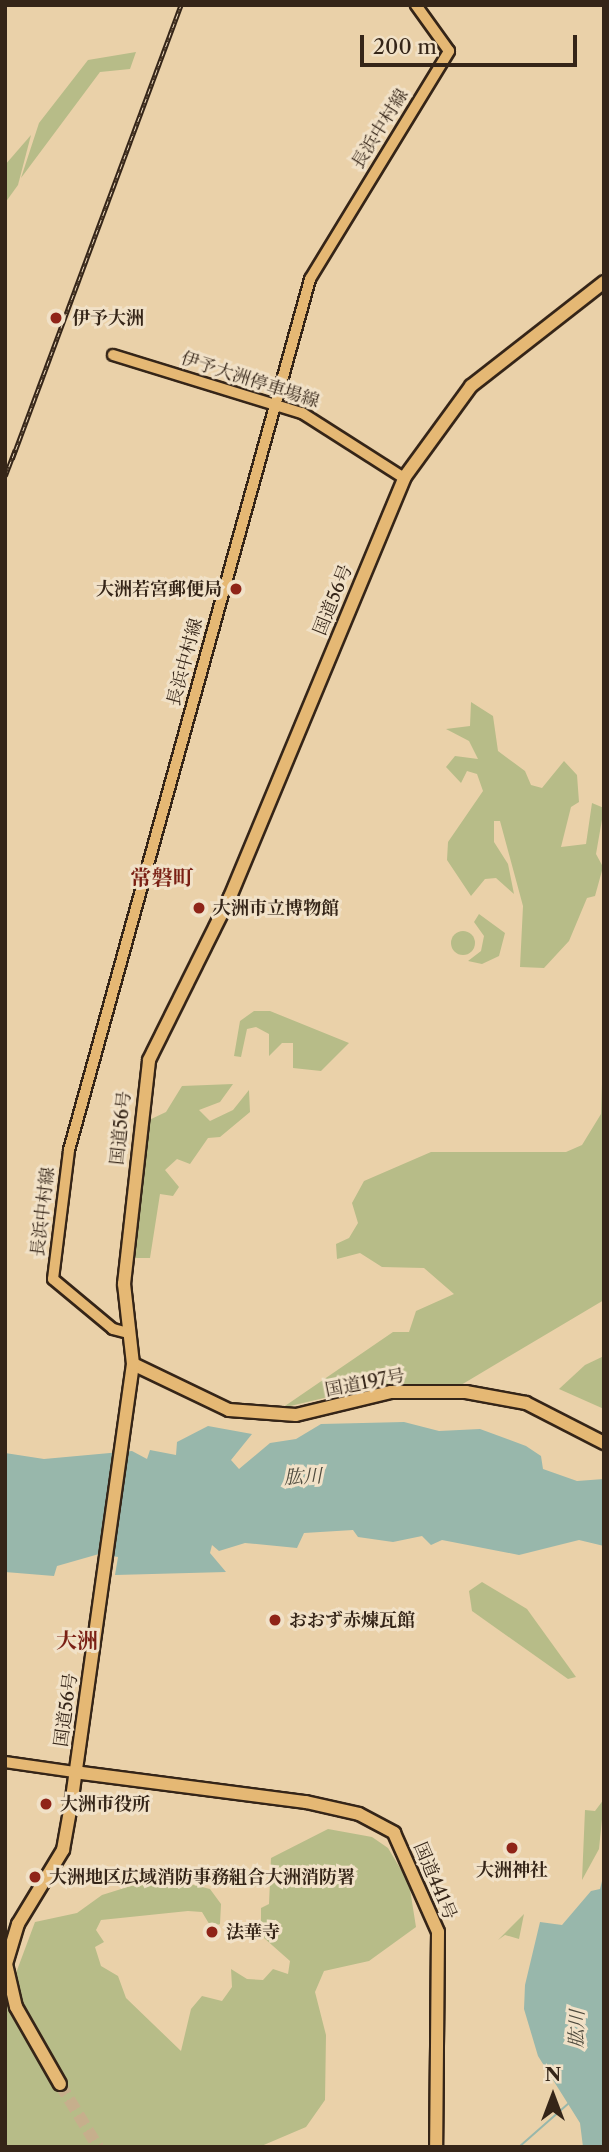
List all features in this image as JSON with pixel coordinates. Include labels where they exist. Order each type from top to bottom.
[{"type":"highway","name":"国道56号","points":[[60,2084],[16,2007],[6,1964],[19,1924],[62,1850],[133,1364],[124,1284],[149,1060],[230,897],[404,478],[471,386],[604,282]]},
{"type":"highway","name":"国道197号","points":[[133,1364],[229,1410],[296,1415],[391,1392],[466,1392],[526,1403],[604,1443]]},
{"type":"highway","name":"国道441号","points":[[74,1772],[306,1802],[359,1814],[394,1833],[438,1932],[436,2147]]},
{"type":"main road","name":"長浜中村線","points":[[128,1333],[106,1324],[53,1279],[59,1207],[96,1042],[310,279],[449,51],[416,5]]},
{"type":"main road","name":"伊予大洲停車場線","points":[[113,355],[318,420],[404,478]]},
{"type":"main road","points":[[5,1762],[74,1772]]},
{"type":"green space","points":[[136,52],[130,69],[100,72],[21,178],[39,123],[88,60]]},
{"type":"green space","points":[[31,135],[18,185],[5,203],[5,165]]},
{"type":"green space","points":[[471,702],[493,716],[498,751],[525,771],[531,785],[542,788],[564,761],[577,775],[579,802],[571,807],[561,847],[586,844],[592,803],[604,808],[596,854],[603,867],[595,896],[587,898],[569,941],[544,968],[520,967],[523,906],[500,821],[494,821],[494,842],[508,864],[514,894],[496,878],[485,879],[471,896],[447,860],[448,842],[483,791],[477,774],[467,771],[461,783],[446,767],[455,756],[478,759],[469,741],[446,729],[470,726]]},
{"type":"green space","points":[[479,914],[505,933],[499,956],[482,964],[468,961],[481,951],[484,936],[474,922]]},
{"type":"green space","points":[[463,931],[474,938],[475,943],[468,954],[463,955],[452,948],[451,943],[458,932]]},
{"type":"green space","points":[[254,1011],[270,1011],[349,1043],[321,1071],[293,1068],[293,1043],[282,1043],[269,1056],[269,1034],[256,1027],[247,1029],[241,1057],[234,1056],[240,1021]]},
{"type":"green space","points":[[604,1023],[604,1300],[461,1385],[383,1384],[282,1408],[393,1332],[409,1332],[416,1311],[454,1294],[424,1268],[382,1267],[360,1253],[337,1259],[336,1244],[349,1238],[358,1223],[352,1203],[364,1181],[431,1152],[566,1152],[582,1145],[601,1114]]},
{"type":"green space","points":[[233,1084],[220,1102],[199,1110],[210,1121],[233,1110],[249,1090],[250,1112],[220,1137],[208,1138],[190,1164],[177,1159],[165,1170],[179,1187],[173,1196],[160,1194],[150,1258],[133,1258],[147,1121],[166,1112],[182,1086]]},
{"type":"green space","points":[[604,1356],[604,1409],[559,1389],[585,1365]]},
{"type":"green space","points":[[482,1582],[527,1609],[576,1677],[568,1679],[472,1611],[469,1591]]},
{"type":"green space","points":[[604,1799],[599,1849],[582,1880],[585,1810],[595,1811]]},
{"type":"green space","points":[[328,1829],[372,1837],[388,1848],[409,1883],[416,1927],[369,1961],[324,1971],[315,1992],[326,2035],[325,2100],[306,2127],[259,2147],[5,2147],[5,1980],[16,1973],[35,1922],[77,1913],[102,1895],[134,1885],[178,1881],[210,1889],[221,1904],[220,1924],[211,1927],[202,1912],[188,1911],[101,1920],[96,1930],[104,1942],[95,1947],[101,1966],[118,1976],[126,1998],[181,2051],[191,2009],[202,1996],[222,2001],[232,1987],[231,1969],[247,1979],[263,1980],[273,1969],[288,1974],[290,1961],[264,1938],[261,1922],[261,1908],[269,1904],[271,1858]]},
{"type":"green space","points":[[524,1914],[519,1939],[505,1935],[498,1940]]},
{"type":"water","name":"肱川","points":[[404,1422],[439,1431],[480,1429],[526,1446],[541,1456],[543,1469],[577,1481],[604,1479],[604,1546],[579,1540],[519,1555],[442,1540],[431,1545],[422,1536],[393,1542],[358,1537],[353,1530],[304,1533],[297,1548],[245,1543],[219,1551],[212,1545],[210,1553],[226,1572],[115,1575],[118,1557],[99,1554],[57,1566],[54,1576],[5,1572],[5,1453],[44,1459],[132,1451],[147,1459],[150,1450],[176,1455],[177,1442],[208,1426],[252,1434],[231,1460],[239,1469],[270,1443],[296,1439],[321,1424]]},
{"type":"water","name":"肱川","points":[[604,1873],[604,2147],[583,2147],[580,2123],[538,2056],[524,2009],[525,1985],[540,1922],[562,1925],[591,1891],[600,1889]]},
{"type":"waterway","points":[[519,2147],[568,2104]]},
{"type":"tunnel","points":[[60,2084],[98,2147]]},
{"type":"railway","points":[[12,459],[181,5]]},
{"type":"railway","points":[[5,476],[15,450]]},
{"type":"place","name":"伊予大洲","points":[[56,318]]},
{"type":"place","name":"大洲若宮郵便局","points":[[236,589]]},
{"type":"place","name":"大洲市立博物館","points":[[199,908]]},
{"type":"place","name":"おおず赤煉瓦館","points":[[275,1620]]},
{"type":"place","name":"大洲市役所","points":[[46,1804]]},
{"type":"place","name":"大洲神社","points":[[512,1848]]},
{"type":"place","name":"大洲地区広域消防事務組合大洲消防署","points":[[35,1877]]},
{"type":"place","name":"法華寺","points":[[212,1932]]},
{"type":"district","name":"常磐町","points":[[162,878]]},
{"type":"district","name":"大洲","points":[[77,1641]]}]
